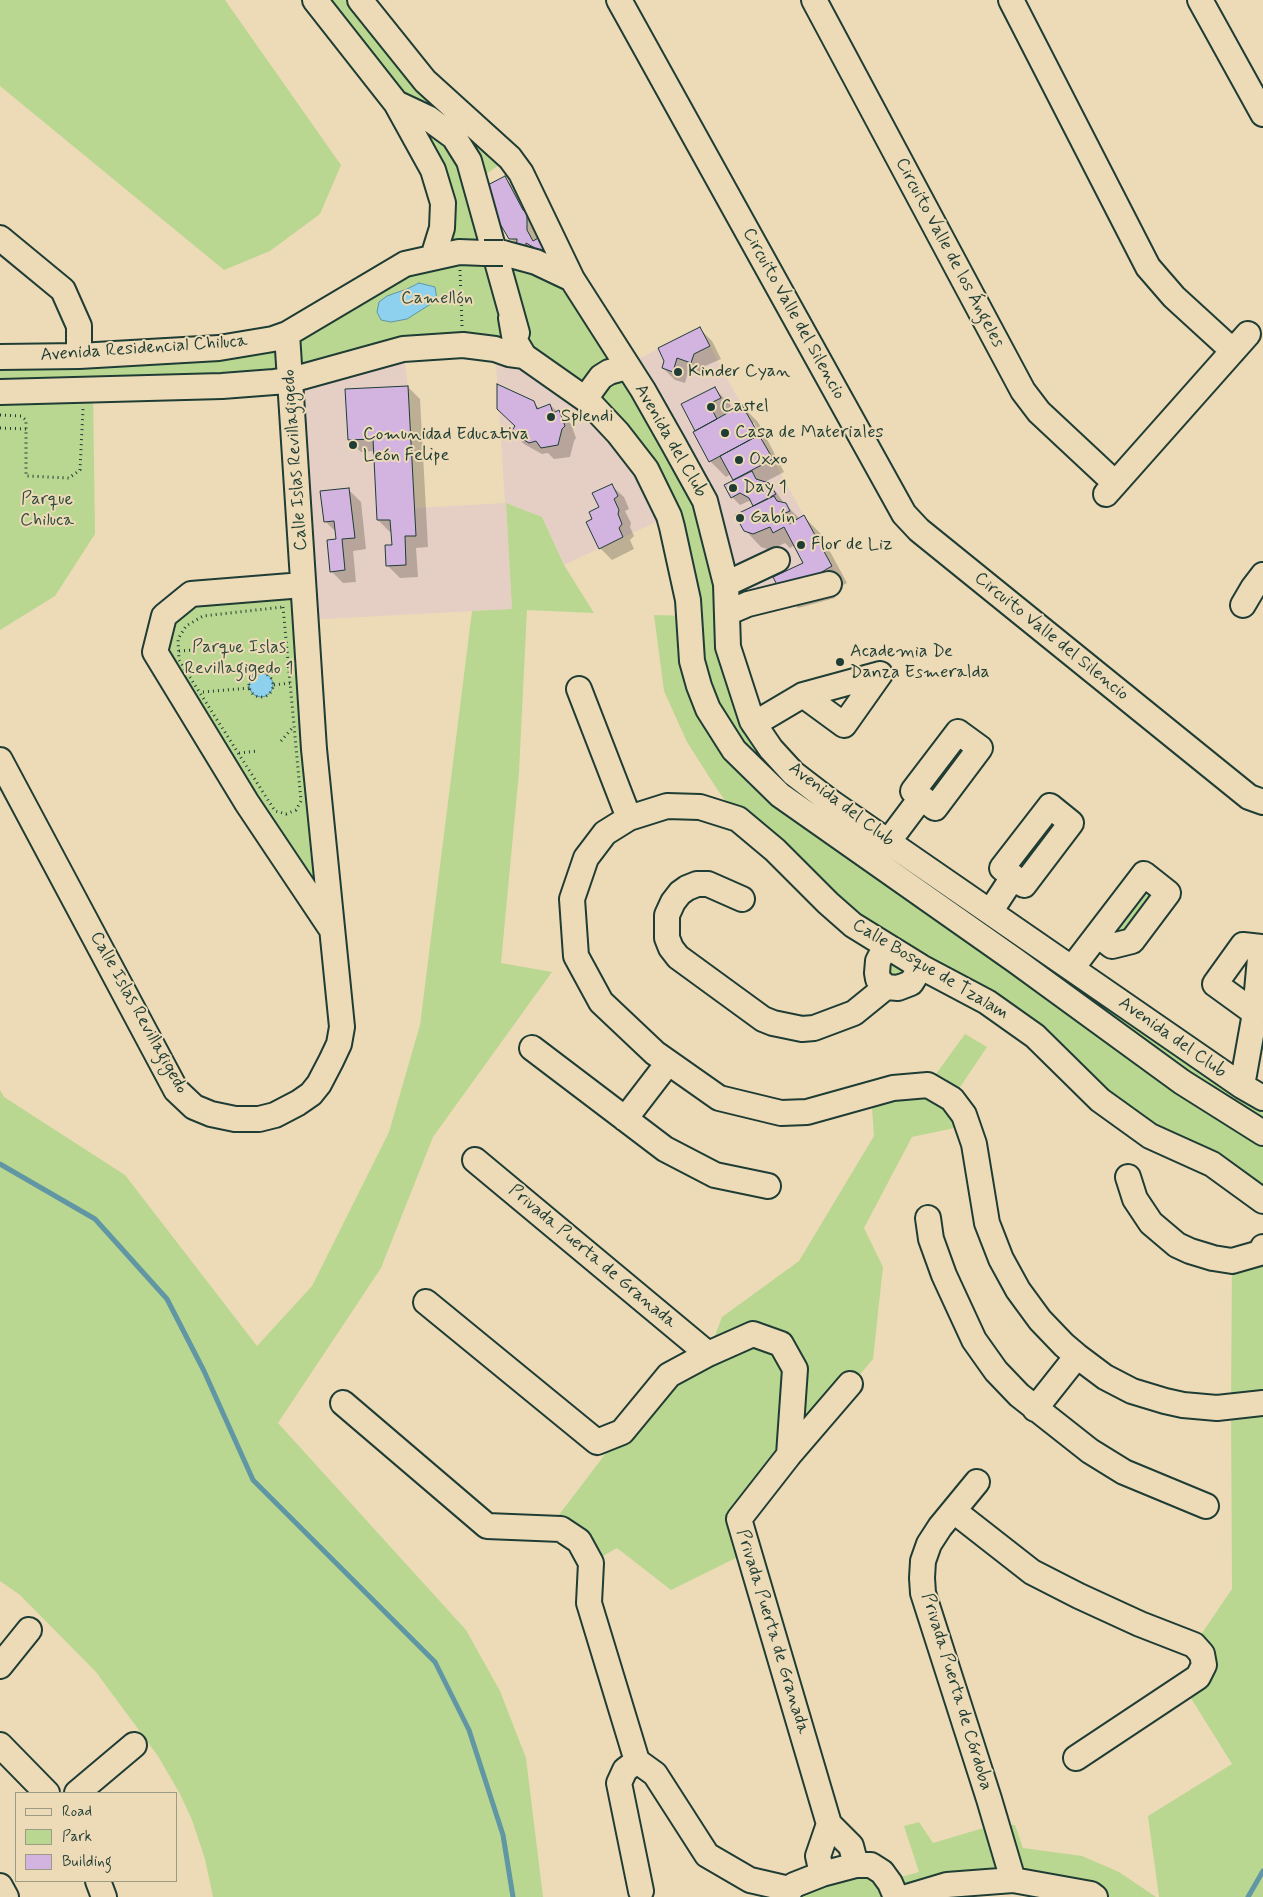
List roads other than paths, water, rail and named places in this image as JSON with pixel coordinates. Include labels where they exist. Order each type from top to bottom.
[{"type":"street","points":[[315,0],[396,103],[433,170],[443,203],[442,228],[433,257]]},
{"type":"street","name":"Avenida del Club","points":[[360,0],[425,81],[510,158],[521,173],[553,241],[555,269],[627,367],[658,416],[705,501],[726,584],[728,647],[754,724],[771,749],[793,773],[888,842],[1242,1086],[1263,1098]]},
{"type":"street","name":"Circuito Valle del Silencio","points":[[619,0],[904,514],[919,530],[1250,797],[1263,802]]},
{"type":"street","name":"Circuito Valle de los Ángeles","points":[[814,0],[1023,391],[1039,412],[1110,489],[1240,342],[1174,297],[1148,267],[1011,0]]},
{"type":"street","points":[[1200,0],[1263,114]]},
{"type":"street","points":[[396,103],[428,118],[454,137],[469,161],[524,356]]},
{"type":"street","points":[[0,238],[63,290],[79,326],[79,356]]},
{"type":"street","name":"Avenida Residencial Chiluca","points":[[0,357],[79,356],[219,348],[273,339],[287,334],[404,264],[459,252],[494,253],[555,269]]},
{"type":"street","name":"Calle Islas Revillagigedo","points":[[0,760],[176,1090],[194,1107],[211,1114],[235,1119],[259,1120],[275,1115],[298,1103],[310,1094],[319,1084],[339,1044],[342,1027],[314,749],[287,334]]},
{"type":"street","name":"Avenida Residencial Chiluca","points":[[0,392],[222,386],[291,380],[403,349],[463,345],[509,349],[524,356]]},
{"type":"street","name":"Avenida del Club","points":[[524,356],[588,401],[646,469],[669,516],[688,600],[692,661],[708,709],[734,750],[780,795],[1016,961],[1182,1082],[1263,1133]]},
{"type":"street","points":[[588,401],[590,392],[601,377],[609,372],[627,367]]},
{"type":"street","points":[[726,584],[777,560]]},
{"type":"street","points":[[727,613],[748,604],[830,584]]},
{"type":"street","name":"Calle Islas Revillagigedo","points":[[304,586],[191,594],[164,616],[156,652],[247,804],[332,930]]},
{"type":"street","points":[[579,689],[629,818]]},
{"type":"street","points":[[754,724],[803,695]]},
{"type":"street","points":[[780,795],[793,773]]},
{"type":"street","points":[[888,842],[921,798]]},
{"type":"street","name":"Calle Bosque de Tzalam","points":[[1263,1201],[1212,1164],[1150,1136],[1100,1100],[1035,1036],[987,1002],[921,967],[853,925],[775,850],[738,820],[700,807],[667,806],[629,818],[605,833],[586,858],[572,899],[576,956],[601,1002],[668,1063],[719,1098],[781,1113],[807,1112],[893,1088],[928,1085],[952,1099],[964,1115],[974,1144],[987,1224],[1001,1259],[1018,1290],[1040,1320],[1077,1356],[1105,1377],[1132,1391],[1165,1401],[1183,1405],[1217,1408],[1263,1403]]},
{"type":"street","points":[[990,912],[1013,877]]},
{"type":"street","points":[[742,898],[708,884],[697,884],[687,888],[676,898],[667,915],[667,938],[671,948],[678,957],[763,1019],[772,1023],[802,1029],[814,1028],[854,1013],[886,987]]},
{"type":"street","points":[[1072,968],[1098,935]]},
{"type":"street","points":[[1016,961],[1029,939]]},
{"type":"street","points":[[886,946],[878,961],[877,973],[878,979],[886,987],[898,988],[911,983],[921,967]]},
{"type":"street","points":[[1242,1086],[1255,1013]]},
{"type":"street","points":[[532,1048],[665,1149],[715,1176],[768,1186]]},
{"type":"street","points":[[625,1119],[668,1063]]},
{"type":"street","name":"Privada Puerta de Granada","points":[[475,1160],[708,1354]]},
{"type":"street","points":[[1128,1178],[1135,1198],[1152,1223],[1184,1248],[1213,1258],[1232,1260],[1260,1253],[1263,1247]]},
{"type":"street","points":[[928,1218],[931,1239],[944,1275],[974,1340],[996,1371],[1019,1395],[1034,1409],[1090,1451],[1124,1472],[1206,1506]]},
{"type":"street","points":[[426,1302],[597,1442],[622,1432],[669,1375],[708,1354],[753,1334],[780,1344],[795,1369],[789,1455]]},
{"type":"street","points":[[1034,1409],[1077,1356]]},
{"type":"street","name":"Privada Puerta de Granada","points":[[850,1384],[789,1455],[739,1519],[829,1824],[851,1846],[856,1865]]},
{"type":"street","points":[[343,1403],[486,1526],[560,1529],[579,1541],[591,1563],[589,1603],[637,1761],[655,1774],[707,1856],[750,1880],[788,1893],[794,1885],[822,1874],[856,1865],[871,1865],[882,1872],[890,1883],[896,1897]]},
{"type":"street","name":"Privada Puerta de Córdoba","points":[[977,1482],[929,1544],[923,1561],[923,1593],[1013,1880]]},
{"type":"street","points":[[954,1511],[1032,1572],[1140,1624],[1194,1645],[1202,1654],[1204,1665],[1198,1677],[1076,1758]]},
{"type":"street","points":[[0,1666],[29,1630]]},
{"type":"street","points":[[78,1792],[134,1745]]},
{"type":"street","points":[[0,1746],[46,1792]]},
{"type":"street","points":[[637,1761],[625,1770],[619,1783],[641,1891]]},
{"type":"street","points":[[822,1874],[818,1856],[829,1824]]},
{"type":"street","points":[[907,1897],[947,1885],[1013,1880],[1092,1894],[1096,1897]]},
{"type":"street","points":[[98,1882],[104,1897]]},
{"type":"street","points":[[0,1886],[6,1897]]},
{"type":"water","points":[[419,283],[435,287],[437,300],[407,319],[391,322],[381,320],[377,312],[379,302],[387,296]]},
{"type":"water","points":[[261,673],[266,674],[272,680],[272,690],[266,696],[261,697],[256,696],[250,690],[249,685],[250,680],[256,674]]},
{"type":"waterway","points":[[0,1164],[95,1219],[167,1299],[204,1371],[253,1480],[435,1662],[469,1730],[503,1835],[513,1897]]},
{"type":"waterway","points":[[1248,1897],[1263,1871]]},
{"type":"place","name":"Kinder Cyan","points":[[678,372]]},
{"type":"place","name":"Castel","points":[[711,407]]},
{"type":"place","name":"Splendi","points":[[551,417]]},
{"type":"place","name":"Casa de Materiales","points":[[725,433]]},
{"type":"place","name":"Comunidad Educativa León Felipe","points":[[353,445]]},
{"type":"place","name":"Oxxo","points":[[739,460]]},
{"type":"place","name":"Day 1","points":[[733,488]]},
{"type":"place","name":"Gabín","points":[[740,518]]},
{"type":"place","name":"Flor de Liz","points":[[801,545]]},
{"type":"place","name":"Academia De Danza Esmeralda","points":[[840,662]]},
{"type":"park label","name":"Camellón","points":[[437,299]]},
{"type":"park label","name":"Parque Chiluca","points":[[47,510]]},
{"type":"park label","name":"Parque Islas Revillagigedo 1","points":[[239,658]]}]
